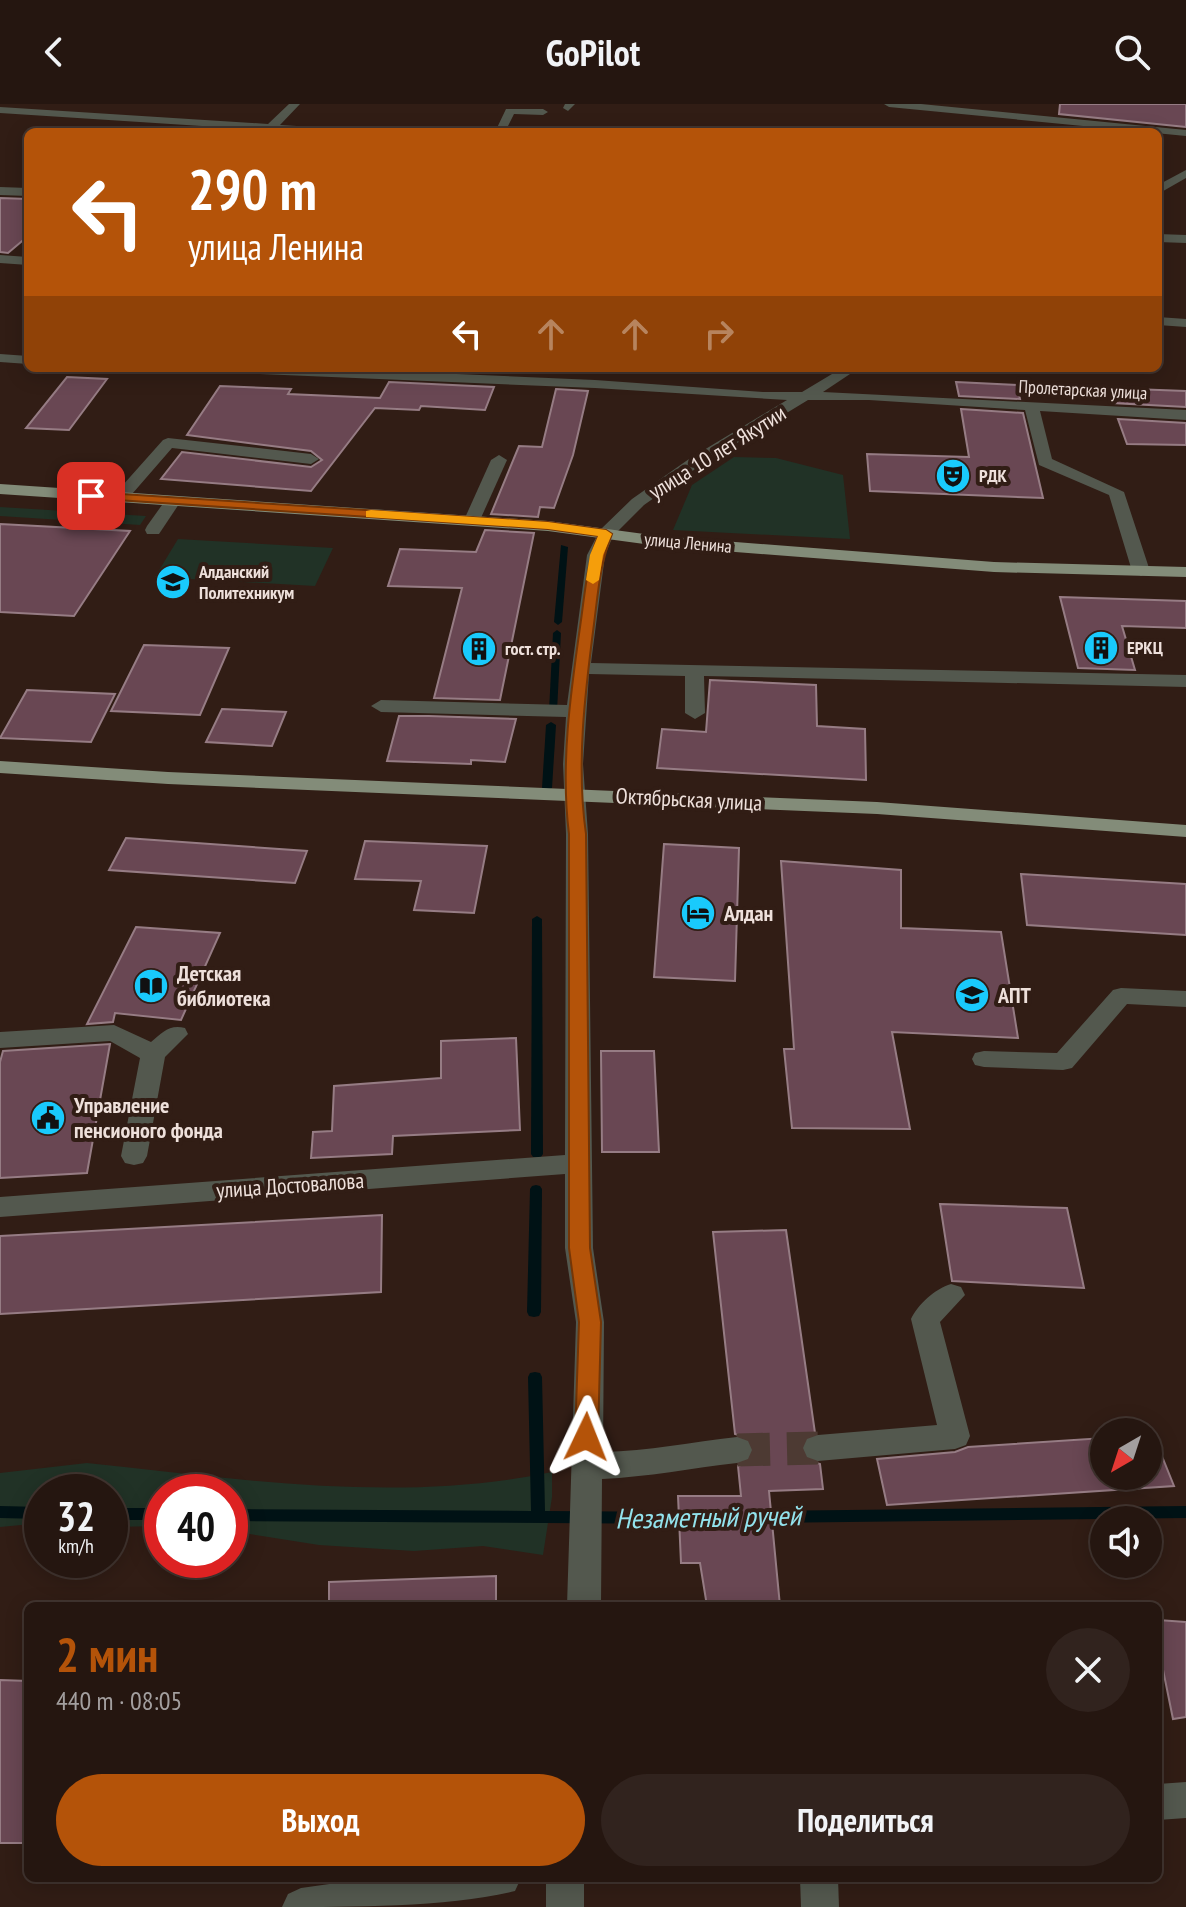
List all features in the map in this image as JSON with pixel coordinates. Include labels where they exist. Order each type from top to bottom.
[{"type":"main road","name":"улица Ленина","points":[[0,489],[472,520],[659,541],[994,567],[1186,572]]},
{"type":"main road","name":"Октябрьская улица","points":[[0,767],[168,778],[877,808],[1186,831]]},
{"type":"street","points":[[271,127],[295,104]]},
{"type":"street","points":[[889,104],[953,107],[1141,128]]},
{"type":"street","points":[[0,110],[286,128]]},
{"type":"street","points":[[502,128],[510,111],[543,112]]},
{"type":"street","points":[[1162,130],[1186,133]]},
{"type":"street","points":[[1162,186],[1186,173]]},
{"type":"street","points":[[1162,186],[1186,184]]},
{"type":"street","points":[[0,191],[24,192]]},
{"type":"street","points":[[1162,238],[1186,239]]},
{"type":"street","points":[[0,259],[24,261]]},
{"type":"street","points":[[1162,321],[1186,323]]},
{"type":"street","points":[[0,358],[24,360]]},
{"type":"street","name":"Пролетарская улица","points":[[307,372],[595,384],[763,396],[869,396],[1186,415]]},
{"type":"street","name":"улица 10 лет Якутии","points":[[584,1602],[590,1322],[579,1248],[577,834],[572,793],[576,711],[596,555],[606,534],[638,502],[695,462],[846,372]]},
{"type":"street","points":[[1032,408],[1045,462],[1116,492],[1141,571]]},
{"type":"street","points":[[120,498],[168,443],[311,459]]},
{"type":"street","points":[[472,520],[499,460]]},
{"type":"street","points":[[153,530],[173,501]]},
{"type":"street","points":[[581,668],[1186,681]]},
{"type":"street","points":[[694,671],[695,713]]},
{"type":"street","points":[[381,706],[576,711]]},
{"type":"street","points":[[984,1059],[1063,1062],[1121,996],[1186,999]]},
{"type":"street","points":[[0,1040],[114,1033],[153,1054]]},
{"type":"street","points":[[134,1156],[153,1054],[176,1034]]},
{"type":"street","name":"улица Достовалова","points":[[0,1207],[580,1163]]},
{"type":"street","points":[[818,1448],[955,1436],[925,1319],[951,1295]]},
{"type":"street","points":[[585,1466],[649,1464],[668,1458],[737,1450]]},
{"type":"street","points":[[1162,1802],[1186,1800]]},
{"type":"street","points":[[301,1907],[474,1882]]},
{"type":"street","points":[[565,1882],[565,1907]]},
{"type":"street","points":[[819,1882],[820,1907]]},
{"type":"green space","points":[[734,457],[776,458],[843,475],[850,539],[673,530],[692,485]]},
{"type":"green space","points":[[0,507],[146,516],[140,525],[0,516]]},
{"type":"green space","points":[[178,539],[333,548],[315,586],[155,577]]},
{"type":"green space","points":[[87,1463],[193,1474],[144,1474],[144,1526],[128,1527],[128,1474],[24,1474],[24,1525],[0,1527],[0,1473]]},
{"type":"green space","points":[[552,1472],[552,1497],[543,1555],[483,1546],[414,1551],[319,1545],[248,1534],[248,1480],[320,1486],[436,1486]]},
{"type":"building","points":[[1060,104],[1186,104],[1186,127],[1059,114]]},
{"type":"building","points":[[0,198],[24,199],[24,239],[8,253],[0,252]]},
{"type":"building","points":[[67,377],[107,379],[69,430],[26,428]]},
{"type":"building","points":[[389,382],[494,387],[485,410],[421,406],[419,410],[375,408],[311,491],[161,479],[182,452],[311,467],[322,460],[311,451],[187,435],[220,386],[291,389],[288,394],[380,398]]},
{"type":"building","points":[[956,382],[1017,385],[1020,399],[959,396]]},
{"type":"building","points":[[1106,388],[1186,391],[1186,407],[1112,403]]},
{"type":"building","points":[[556,389],[588,391],[573,455],[554,508],[540,507],[538,517],[491,514],[519,446],[542,447]]},
{"type":"building","points":[[961,409],[1023,413],[1043,498],[870,491],[867,454],[969,457]]},
{"type":"building","points":[[1118,419],[1186,423],[1186,445],[1127,444]]},
{"type":"building","points":[[0,524],[130,531],[74,616],[0,612]]},
{"type":"building","name":"гост. стр.","points":[[485,530],[534,533],[500,700],[434,698],[462,588],[388,586],[400,549],[476,552]]},
{"type":"building","name":"ЕРКЦ","points":[[1060,597],[1186,601],[1186,628],[1122,626],[1135,670],[1078,668]]},
{"type":"building","points":[[144,645],[229,648],[200,715],[111,711]]},
{"type":"building","points":[[710,680],[816,685],[817,726],[865,729],[866,780],[657,768],[662,729],[706,732]]},
{"type":"building","points":[[27,690],[115,694],[91,742],[0,738]]},
{"type":"building","points":[[222,709],[286,712],[272,746],[206,742]]},
{"type":"building","points":[[399,716],[516,719],[505,762],[387,761]]},
{"type":"building","points":[[126,838],[307,851],[295,883],[109,870]]},
{"type":"building","points":[[365,841],[487,846],[474,913],[414,910],[421,881],[355,879]]},
{"type":"building","name":"Алдан","points":[[664,844],[739,848],[735,981],[654,977]]},
{"type":"building","points":[[781,861],[901,870],[901,928],[1001,932],[1018,1038],[892,1032],[910,1129],[792,1128],[784,1049],[794,1049]]},
{"type":"building","points":[[1021,874],[1186,884],[1186,935],[1027,925]]},
{"type":"building","name":"Детская библиотека","points":[[136,927],[220,933],[181,1020],[115,1013],[113,1022],[87,1024]]},
{"type":"building","points":[[516,1038],[520,1130],[393,1136],[392,1154],[311,1158],[313,1132],[332,1131],[334,1086],[441,1078],[441,1041]]},
{"type":"building","name":"Управление пенсионого фонда","points":[[110,1044],[87,1173],[0,1178],[0,1062],[3,1051]]},
{"type":"building","points":[[601,1051],[654,1051],[659,1152],[602,1152]]},
{"type":"building","points":[[940,1204],[1067,1208],[1084,1288],[952,1281]]},
{"type":"building","points":[[382,1215],[381,1292],[0,1314],[0,1236]]},
{"type":"building","points":[[786,1230],[815,1433],[804,1438],[800,1449],[806,1460],[820,1464],[823,1489],[769,1491],[780,1602],[706,1602],[700,1563],[681,1563],[678,1496],[741,1496],[738,1466],[749,1462],[755,1451],[749,1438],[735,1434],[713,1232]]},
{"type":"building","points":[[1090,1439],[1090,1490],[1114,1490],[887,1505],[877,1459],[955,1452],[968,1447]]},
{"type":"building","points":[[1162,1456],[1174,1486],[1162,1487]]},
{"type":"building","points":[[496,1576],[496,1602],[329,1602],[329,1582]]},
{"type":"building","points":[[1162,1620],[1186,1622],[1186,1717],[1173,1719],[1162,1665]]},
{"type":"building","points":[[0,1680],[24,1681],[24,1843],[0,1843]]},
{"type":"waterway","points":[[558,622],[564,547]]},
{"type":"waterway","points":[[553,711],[557,633]]},
{"type":"waterway","points":[[547,788],[551,725]]},
{"type":"waterway","points":[[537,919],[537,1154]]},
{"type":"waterway","points":[[534,1312],[536,1189]]},
{"type":"waterway","points":[[535,1377],[538,1517]]},
{"type":"waterway","name":"Незаметный ручей","points":[[0,1512],[24,1513]]},
{"type":"waterway","name":"Незаметный ручей","points":[[759,1517],[1186,1512]]},
{"type":"waterway","name":"Незаметный ручей","points":[[128,1514],[144,1514]]},
{"type":"waterway","name":"Незаметный ручей","points":[[248,1515],[538,1517]]},
{"type":"waterway","name":"Незаметный ручей","points":[[538,1517],[693,1518]]},
{"type":"tunnel","points":[[737,1450],[818,1448]]},
{"type":"slow traffic","points":[[371,514],[548,526],[606,534],[596,555],[593,580]]},
{"type":"place","name":"РДК","points":[[953,476]]},
{"type":"place","name":"Алданский Политехникум","points":[[173,582]]},
{"type":"place","name":"ЕРКЦ","points":[[1101,648]]},
{"type":"place","name":"гост. стр.","points":[[479,649]]},
{"type":"place","name":"Алдан","points":[[698,913]]},
{"type":"place","name":"Детская библиотека","points":[[151,986]]},
{"type":"place","name":"АПТ","points":[[972,995]]},
{"type":"place","name":"Управление пенсионого фонда","points":[[48,1118]]},
{"type":"route","points":[[91,496],[548,526],[606,534],[596,555],[581,668],[572,793],[577,834],[579,1248],[590,1322],[586,1437]]}]
